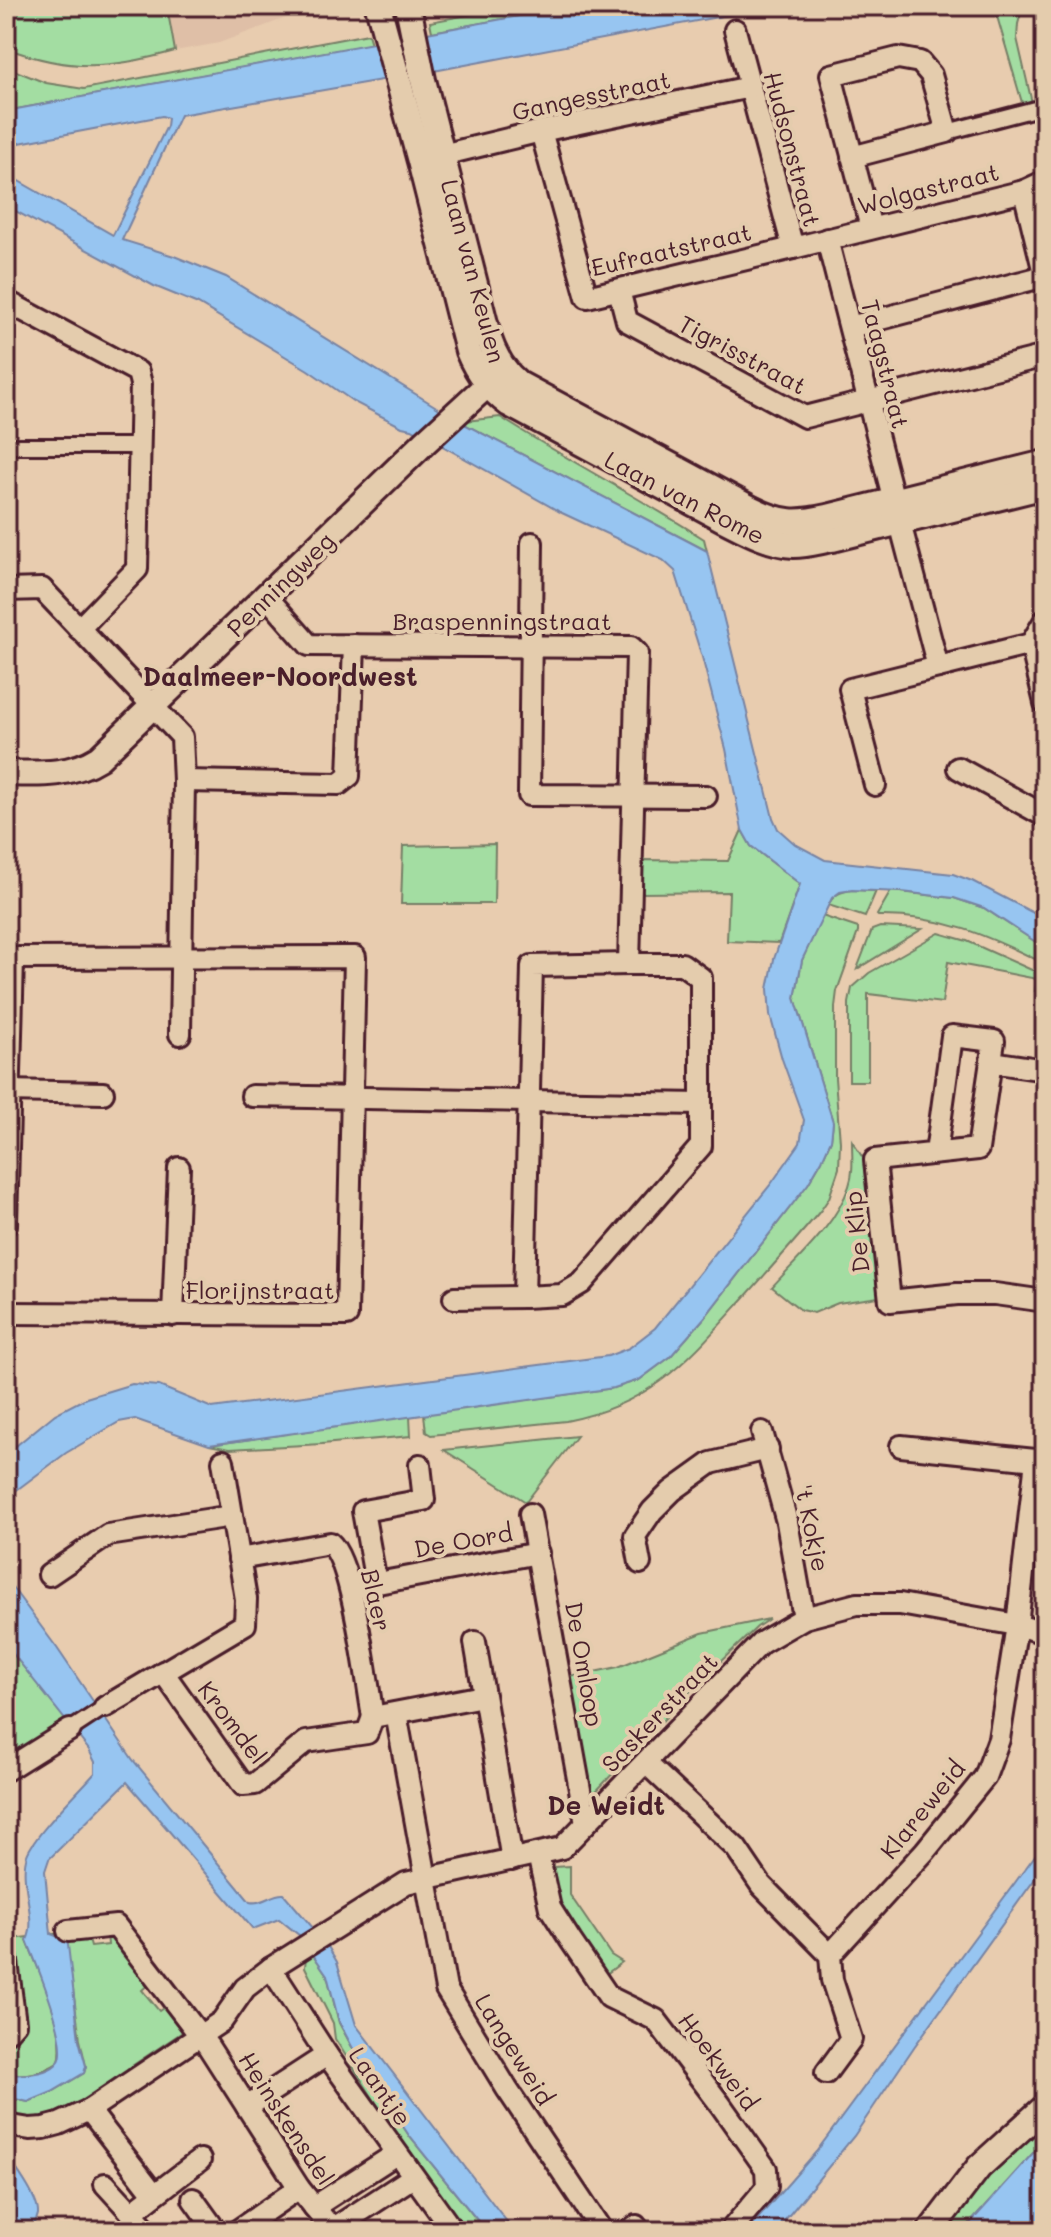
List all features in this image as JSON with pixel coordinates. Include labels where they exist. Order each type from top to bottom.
[{"type":"street","points":[[378,6],[412,82]]},
{"type":"street","points":[[408,6],[412,82]]},
{"type":"street","name":"Hudsonstraat","points":[[735,30],[793,248],[827,239]]},
{"type":"street","points":[[871,228],[831,75],[898,58],[920,62],[931,75],[947,132]]},
{"type":"street","name":"Laan van Keulen","points":[[412,82],[431,158],[494,353],[496,377]]},
{"type":"street","name":"Gangesstraat","points":[[431,158],[541,131],[750,87]]},
{"type":"street","points":[[852,157],[1039,108]]},
{"type":"street","name":"Eufraatstraat","points":[[541,131],[587,297],[793,248]]},
{"type":"street","name":"Wolgastraat","points":[[827,239],[1032,188],[1045,276]]},
{"type":"street","name":"Taagstraat","points":[[827,239],[938,667]]},
{"type":"street","points":[[850,327],[1045,276]]},
{"type":"street","name":"Tigrisstraat","points":[[619,290],[627,321],[805,417],[1045,356]]},
{"type":"street","points":[[6,301],[138,372],[141,384],[137,569],[79,629]]},
{"type":"street","name":"Penningweg","points":[[6,773],[62,772],[89,764],[108,750],[496,377]]},
{"type":"street","name":"Laan van Rome","points":[[496,377],[519,384],[772,519],[807,522],[897,512],[1045,486]]},
{"type":"street","points":[[6,446],[140,446]]},
{"type":"street","name":"Laan van Rome","points":[[897,512],[1045,463]]},
{"type":"street","points":[[532,543],[529,795],[706,796]]},
{"type":"street","points":[[6,590],[42,589],[182,737],[180,1034]]},
{"type":"street","name":"Braspenningstraat","points":[[267,597],[309,645],[631,647],[637,653],[629,964]]},
{"type":"street","points":[[1045,620],[1031,644],[1045,703]]},
{"type":"street","points":[[875,785],[850,689],[1031,644]]},
{"type":"street","points":[[184,781],[339,784],[349,776],[354,645]]},
{"type":"street","points":[[958,768],[1045,816]]},
{"type":"street","name":"Florijnstraat","points":[[6,1225],[13,958],[355,957],[347,1315],[6,1313]]},
{"type":"street","points":[[454,1298],[524,1297],[562,1295],[582,1283],[701,1146],[701,978],[682,964],[532,966],[524,1297]]},
{"type":"street","points":[[936,1153],[952,1036],[994,1041],[992,1062],[1045,1070]]},
{"type":"street","name":"De Klip","points":[[992,1062],[978,1149],[875,1160],[890,1301],[957,1294],[995,1294],[1045,1301]]},
{"type":"street","points":[[8,1091],[103,1093]]},
{"type":"street","points":[[252,1096],[701,1104]]},
{"type":"street","points":[[173,1315],[179,1168]]},
{"type":"street","name":"'t Kokje","points":[[640,1563],[635,1536],[652,1511],[672,1491],[711,1463],[765,1441],[787,1522],[804,1618]]},
{"type":"street","points":[[901,1446],[1041,1460],[1036,1536],[1017,1625]]},
{"type":"street","name":"Kromdel","points":[[105,1707],[245,1624],[246,1599],[223,1461]]},
{"type":"street","name":"Blaer","points":[[376,1583],[363,1511],[424,1500],[420,1465]]},
{"type":"street","name":"De Omloop","points":[[530,1514],[586,1823]]},
{"type":"street","points":[[49,1575],[108,1535],[232,1516]]},
{"type":"street","name":"Blaer","points":[[239,1559],[330,1543],[335,1547],[351,1588],[373,1717]]},
{"type":"street","name":"De Oord","points":[[351,1588],[538,1553]]},
{"type":"street","name":"Saskerstraat","points":[[271,1968],[406,1883],[562,1848],[761,1643],[804,1618],[857,1604],[900,1604],[1045,1633]]},
{"type":"street","name":"Klareweid","points":[[830,1955],[925,1851],[985,1777],[999,1739],[1017,1625]]},
{"type":"street","points":[[475,1642],[512,1860]]},
{"type":"street","name":"Kromdel","points":[[163,1672],[243,1785],[255,1784],[306,1742],[367,1733],[373,1717],[483,1696]]},
{"type":"street","points":[[6,1770],[105,1707]]},
{"type":"street","points":[[396,1713],[427,1878]]},
{"type":"street","points":[[646,1763],[736,1848],[761,1885],[830,1955],[832,1980],[851,2039],[826,2073]]},
{"type":"street","name":"Hoekweid","points":[[538,1854],[550,1908],[609,1997],[656,2020],[766,2169],[767,2187],[730,2231]]},
{"type":"street","name":"Langeweid","points":[[427,1878],[446,1989],[507,2089],[602,2231]]},
{"type":"street","name":"Heinskensdel","points":[[68,1931],[116,1926],[208,2046],[299,2188],[331,2230]]},
{"type":"street","points":[[6,1955],[15,2023],[6,2033]]},
{"type":"street","points":[[6,2125],[44,2128],[89,2110],[222,2021],[245,1988],[271,1968]]},
{"type":"street","name":"Laantje","points":[[271,1968],[327,2055],[453,2231]]},
{"type":"street","points":[[247,2107],[327,2055]]},
{"type":"street","points":[[930,2231],[979,2167],[1045,2107]]},
{"type":"street","points":[[89,2110],[154,2194]]},
{"type":"street","points":[[314,2207],[396,2154]]},
{"type":"street","points":[[131,2213],[200,2160]]},
{"type":"street","points":[[331,2230],[413,2177]]},
{"type":"street","points":[[105,2184],[148,2231]]},
{"type":"street","points":[[237,2231],[299,2188]]},
{"type":"street","points":[[193,2199],[216,2231]]},
{"type":"street","points":[[629,2231],[636,2226],[640,2231]]},
{"type":"shaded area","points":[[156,6],[333,6],[302,12],[219,43],[175,51],[167,8],[157,10]]},
{"type":"green space","points":[[6,6],[167,7],[175,51],[130,62],[90,65],[29,56],[6,48]]},
{"type":"green space","points":[[515,6],[573,6],[432,32],[430,22]]},
{"type":"green space","points":[[994,6],[1023,6],[1017,38],[1032,103],[1023,106]]},
{"type":"green space","points":[[368,34],[371,44],[6,111],[6,67],[46,83],[84,89]]},
{"type":"green space","points":[[500,417],[704,539],[707,551],[464,424],[466,421]]},
{"type":"green space","points":[[742,830],[751,846],[800,884],[779,943],[727,941],[729,892],[642,893],[641,860],[728,861]]},
{"type":"green space","points":[[495,844],[494,904],[401,904],[403,846]]},
{"type":"green space","points":[[852,890],[876,891],[865,917],[828,905],[838,894]]},
{"type":"green space","points":[[891,891],[954,898],[984,908],[1045,948],[1045,964],[944,923],[878,916]]},
{"type":"green space","points":[[822,916],[858,928],[858,932],[837,991],[835,1078],[839,1168],[829,1198],[821,1210],[705,1341],[646,1391],[623,1403],[566,1421],[431,1435],[426,1432],[424,1414],[614,1388],[639,1380],[670,1357],[705,1317],[808,1184],[831,1140],[833,1122],[795,998],[802,960]]},
{"type":"green space","points":[[880,927],[922,929],[857,969],[872,930]]},
{"type":"green space","points":[[939,933],[967,941],[1045,976],[1045,993],[1035,991],[1037,979],[948,962],[942,1003],[868,994],[868,1081],[849,1081],[849,1003],[852,988],[869,973]]},
{"type":"green space","points":[[852,1141],[863,1158],[879,1297],[838,1303],[814,1313],[801,1310],[772,1287],[816,1240],[843,1200],[852,1175]]},
{"type":"green space","points":[[410,1416],[411,1436],[230,1449],[209,1445]]},
{"type":"green space","points":[[577,1436],[526,1502],[444,1450]]},
{"type":"green space","points":[[769,1619],[698,1683],[586,1802],[565,1678],[618,1667],[702,1633]]},
{"type":"green space","points":[[6,1645],[65,1719],[6,1761]]},
{"type":"green space","points":[[570,1866],[570,1895],[611,1955],[622,1962],[605,1975],[548,1889],[554,1867]]},
{"type":"green space","points":[[107,1932],[151,1982],[142,1990],[159,2011],[169,2004],[187,2029],[129,2068],[126,2074],[70,2109],[40,2117],[6,2115],[6,2099],[28,2102],[84,2073],[86,2066],[66,1940],[51,1934],[87,1933],[91,1947],[108,1945]]},
{"type":"green space","points":[[29,1937],[27,1941],[56,2017],[59,2062],[34,2073],[6,2074],[6,2048],[22,2031],[19,1960],[14,1959],[12,1939]]},
{"type":"green space","points":[[312,1953],[327,1975],[339,2023],[358,2058],[410,2137],[486,2231],[462,2231],[335,2039],[333,2023],[305,1967],[306,1957]]},
{"type":"green space","points":[[1045,2120],[1045,2143],[963,2231],[942,2231],[991,2167]]},
{"type":"water","points":[[573,6],[776,6],[180,115],[122,240],[226,277],[464,424],[707,551],[778,829],[795,844],[825,860],[953,874],[972,881],[1045,919],[1045,948],[984,908],[954,898],[852,890],[840,892],[832,898],[802,960],[795,998],[833,1122],[831,1140],[808,1184],[705,1317],[670,1357],[639,1380],[614,1388],[209,1445],[135,1419],[119,1422],[66,1453],[6,1498],[6,1454],[55,1414],[86,1398],[132,1384],[159,1386],[212,1408],[608,1356],[629,1348],[655,1328],[771,1184],[800,1143],[804,1120],[782,1059],[770,1015],[768,989],[774,959],[800,884],[751,846],[742,830],[726,749],[675,571],[663,560],[562,513],[412,429],[402,427],[354,402],[308,370],[198,304],[154,286],[6,206],[6,171],[113,235],[167,126],[168,118],[162,116],[9,145],[6,149],[6,111]]},
{"type":"water","points":[[6,1579],[133,1760],[250,1902],[284,1894],[326,1943],[337,1962],[356,2025],[514,2231],[486,2231],[410,2137],[358,2058],[339,2022],[327,1975],[300,1936],[279,1919],[253,1929],[127,1782],[49,1859],[45,1871],[51,1934],[66,1940],[68,1945],[79,2040],[86,2066],[84,2073],[28,2102],[6,2099],[6,2074],[34,2074],[49,2070],[59,2061],[61,2051],[56,2020],[27,1940],[30,1922],[25,1876],[27,1855],[47,1825],[95,1773],[95,1762],[89,1750],[6,1645]]},
{"type":"water","points":[[1045,1842],[1045,1865],[854,2136],[776,2231],[747,2231],[816,2152]]},
{"type":"water","points":[[1045,2143],[1045,2231],[963,2231],[1034,2152]]},
{"type":"water","points":[[6,2154],[35,2200],[37,2219],[27,2231],[6,2231],[6,2221],[13,2215],[6,2196]]},
{"type":"district","name":"Daalmeer-Noordwest","points":[[280,676]]},
{"type":"district","name":"De Weidt","points":[[606,1805]]}]
